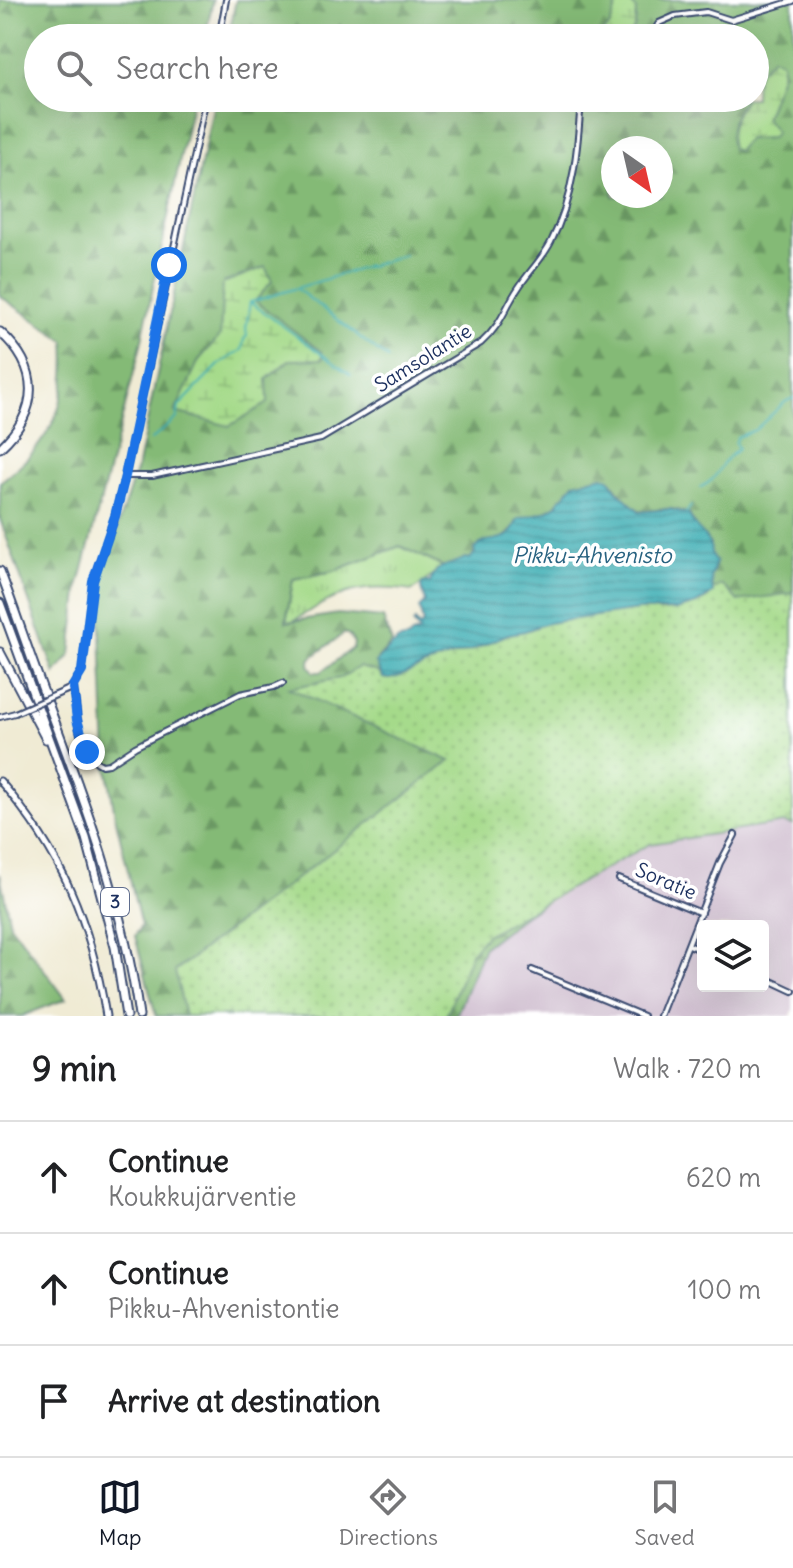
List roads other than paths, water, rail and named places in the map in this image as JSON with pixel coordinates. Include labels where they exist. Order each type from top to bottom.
[{"type":"highway","points":[[0,448],[23,421],[31,392],[30,377],[19,352],[2,335]]},
{"type":"highway","name":"3","points":[[0,571],[101,850],[125,937],[139,1016]]},
{"type":"highway","name":"3","points":[[0,603],[86,838],[115,947],[126,1016]]},
{"type":"highway","points":[[0,652],[60,767]]},
{"type":"street","points":[[222,24],[226,0]]},
{"type":"street","points":[[658,24],[675,16],[706,12],[731,20],[793,1]]},
{"type":"street","points":[[0,717],[67,690],[82,671],[93,581],[125,476],[203,112]]},
{"type":"street","name":"Samsolantie","points":[[125,476],[152,476],[321,439],[481,343],[501,321],[517,290],[549,245],[563,216],[578,148],[580,112]]},
{"type":"street","points":[[73,686],[82,739],[90,757],[102,765],[240,694],[283,683]]},
{"type":"street","points":[[0,781],[30,817],[64,874],[97,964],[106,1016]]},
{"type":"street","points":[[660,1016],[720,863],[735,835]]},
{"type":"street","name":"Soratie","points":[[619,879],[701,913]]},
{"type":"street","points":[[689,945],[697,948]]},
{"type":"street","points":[[532,970],[643,1016]]},
{"type":"street","points":[[769,980],[793,991]]},
{"type":"water","name":"Pikku-Ahvenisto","points":[[603,476],[610,479],[617,491],[640,512],[669,509],[689,514],[709,543],[716,562],[711,577],[713,593],[696,604],[676,610],[638,610],[547,623],[508,634],[398,677],[383,678],[376,663],[378,660],[397,641],[420,632],[413,623],[415,621],[420,627],[423,622],[419,608],[425,602],[422,583],[430,582],[442,567],[470,559],[475,553],[474,549],[483,542],[507,536],[518,519],[547,511],[558,504],[574,483]]},
{"type":"waterway","points":[[251,302],[405,255]]},
{"type":"waterway","points":[[297,289],[388,359]]},
{"type":"waterway","points":[[151,440],[177,418],[179,406],[221,363],[242,350],[247,336],[250,302]]},
{"type":"waterway","points":[[251,303],[351,375]]},
{"type":"waterway","points":[[701,487],[712,480],[738,448],[735,443],[737,437],[755,430],[793,398]]},
{"type":"waterway","points":[[686,513],[691,506]]}]
